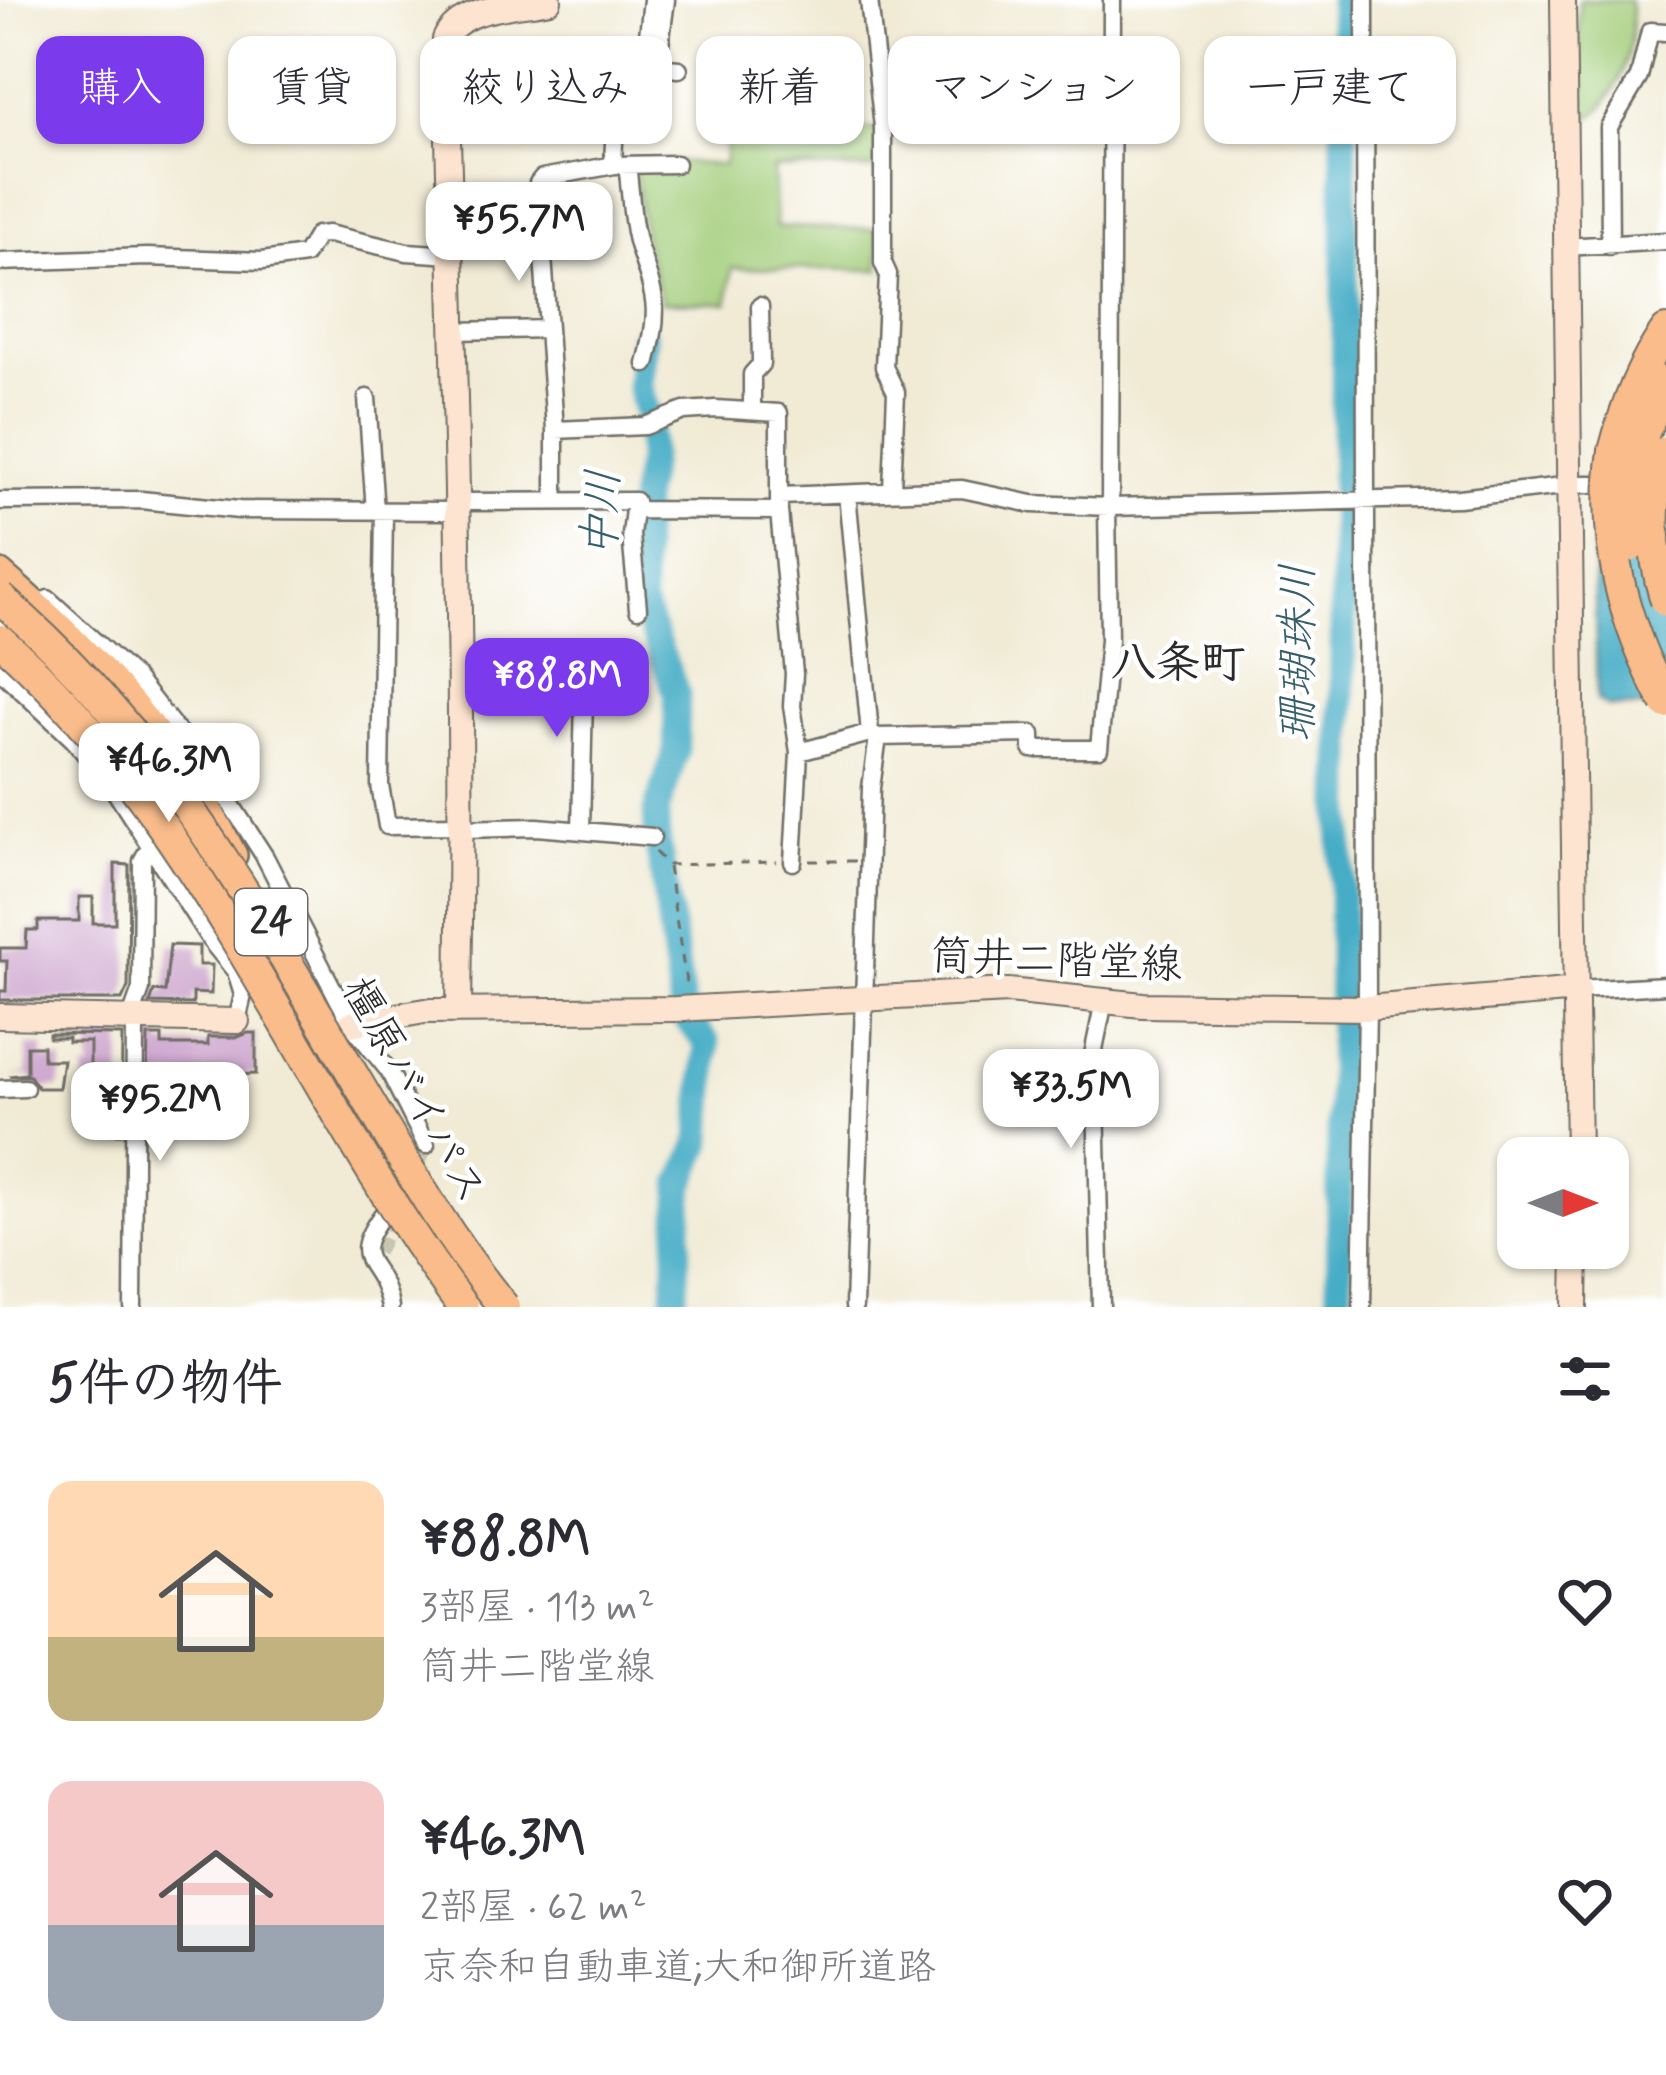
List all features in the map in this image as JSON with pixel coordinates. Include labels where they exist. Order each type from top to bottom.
[{"type":"highway","points":[[1666,331],[1639,377],[1652,535],[1666,601]]},
{"type":"highway","points":[[1666,381],[1645,452],[1630,542],[1644,606],[1666,660]]},
{"type":"highway","points":[[1645,452],[1609,513],[1619,590],[1646,666],[1666,703]]},
{"type":"highway","name":"橿原バイパス","points":[[0,574],[132,703],[207,802],[399,1156],[452,1248],[493,1307]]},
{"type":"highway","points":[[0,598],[93,685],[194,813],[407,1166],[504,1307]]},
{"type":"highway","points":[[0,640],[72,710],[171,836],[373,1178],[463,1307]]},
{"type":"highway","name":"橿原バイパス","points":[[0,656],[90,749],[160,844],[218,902],[386,1210],[451,1307]]},
{"type":"main road","points":[[459,1010],[462,827],[445,39],[451,26],[465,17],[549,0]]},
{"type":"main road","points":[[1563,0],[1578,1137]]},
{"type":"main road","name":"筒井二階堂線","points":[[351,1024],[425,1011],[685,1009],[1008,991],[1104,1001],[1365,1008],[1578,990]]},
{"type":"main road","points":[[0,1016],[237,1021]]},
{"type":"main road","points":[[1575,1307],[1576,1269]]},
{"type":"street","points":[[651,36],[652,0]]},
{"type":"street","points":[[658,36],[666,0]]},
{"type":"street","points":[[869,0],[883,128],[883,263],[888,274],[884,368],[896,392],[892,489]]},
{"type":"street","points":[[799,752],[874,735],[1032,734],[1032,748],[1100,749],[1109,640],[1112,0]]},
{"type":"street","points":[[1362,1307],[1365,0]]},
{"type":"street","points":[[1610,246],[1609,127],[1640,77],[1650,31],[1666,32]]},
{"type":"street","points":[[672,69],[679,69]]},
{"type":"street","points":[[619,144],[619,165],[656,303],[658,321],[646,364]]},
{"type":"street","points":[[554,500],[538,183],[542,178],[619,165],[676,164]]},
{"type":"street","points":[[451,221],[540,215]]},
{"type":"street","points":[[0,262],[146,257],[262,261],[305,255],[317,235],[328,234],[407,252],[452,255]]},
{"type":"street","points":[[1565,247],[1666,241]]},
{"type":"street","points":[[752,409],[752,374],[761,364],[760,306]]},
{"type":"street","points":[[454,332],[548,329]]},
{"type":"street","points":[[367,398],[379,511],[380,785],[387,826],[581,830],[652,837]]},
{"type":"street","points":[[554,430],[650,424],[684,411],[779,413],[779,503],[799,752],[793,862]]},
{"type":"street","points":[[640,510],[779,503],[892,489],[962,489],[1032,504],[1108,507],[1364,502],[1459,498],[1568,485],[1666,485]]},
{"type":"street","points":[[847,494],[874,735],[854,1307]]},
{"type":"street","points":[[0,501],[141,500],[239,510],[379,511],[554,500],[635,502],[640,510]]},
{"type":"street","points":[[638,609],[631,535],[640,510]]},
{"type":"street","points":[[0,560],[135,678],[212,775],[266,857],[351,1024],[389,1071],[426,1145]]},
{"type":"street","points":[[581,830],[585,651]]},
{"type":"street","points":[[0,670],[74,740],[151,845],[236,972],[243,995],[237,1021]]},
{"type":"street","points":[[134,1307],[133,1020],[141,989],[142,861],[151,845]]},
{"type":"street","points":[[1578,990],[1666,985]]},
{"type":"street","points":[[1101,1307],[1096,1097],[1090,1064],[1104,1001]]},
{"type":"street","points":[[0,1089],[25,1088]]},
{"type":"street","points":[[386,1210],[367,1234],[364,1254],[390,1307]]},
{"type":"street","points":[[376,1252],[401,1307]]},
{"type":"path","points":[[656,856],[668,865],[868,861]]},
{"type":"path","points":[[668,865],[685,1009]]},
{"type":"green space","points":[[1579,0],[1630,0],[1632,17],[1628,52],[1616,86],[1580,124]]},
{"type":"green space","points":[[864,129],[877,129],[877,169],[773,168],[776,227],[877,229],[880,270],[732,268],[728,303],[662,302],[644,238],[635,171],[679,162],[724,165],[727,144],[864,144]]},
{"type":"water","points":[[1603,498],[1666,498],[1666,707],[1608,707],[1597,700],[1593,507]]},
{"type":"building","points":[[115,864],[129,865],[128,987],[122,1000],[0,1000],[0,991],[6,991],[7,961],[0,961],[0,948],[26,948],[27,930],[38,930],[38,921],[79,921],[79,897],[93,897],[93,923],[115,923]]},
{"type":"building","points":[[170,945],[199,946],[199,965],[212,965],[211,994],[193,993],[193,1004],[150,1003],[154,991],[165,992]]},
{"type":"building","points":[[256,1033],[256,1074],[147,1078],[148,1036],[162,1036],[162,1045],[208,1045],[208,1037]]},
{"type":"building","points":[[49,1034],[122,1035],[121,1134],[112,1134],[112,1103],[84,1103],[90,1042],[68,1042],[68,1038],[49,1038]]},
{"type":"building","points":[[27,1046],[43,1046],[43,1060],[63,1060],[59,1088],[38,1088],[30,1076],[9,1076],[27,1074]]},
{"type":"waterway","name":"珊瑚珠川","points":[[1339,1307],[1342,0]]},
{"type":"waterway","name":"中川","points":[[644,337],[639,385],[649,422],[649,461],[641,500],[641,602],[677,694],[676,751],[656,812],[657,837],[684,1016],[707,1043],[701,1140],[682,1185],[674,1307]]},
{"type":"tunnel","points":[[376,1252],[426,1145]]},
{"type":"district","name":"八条町","points":[[1178,664]]}]
